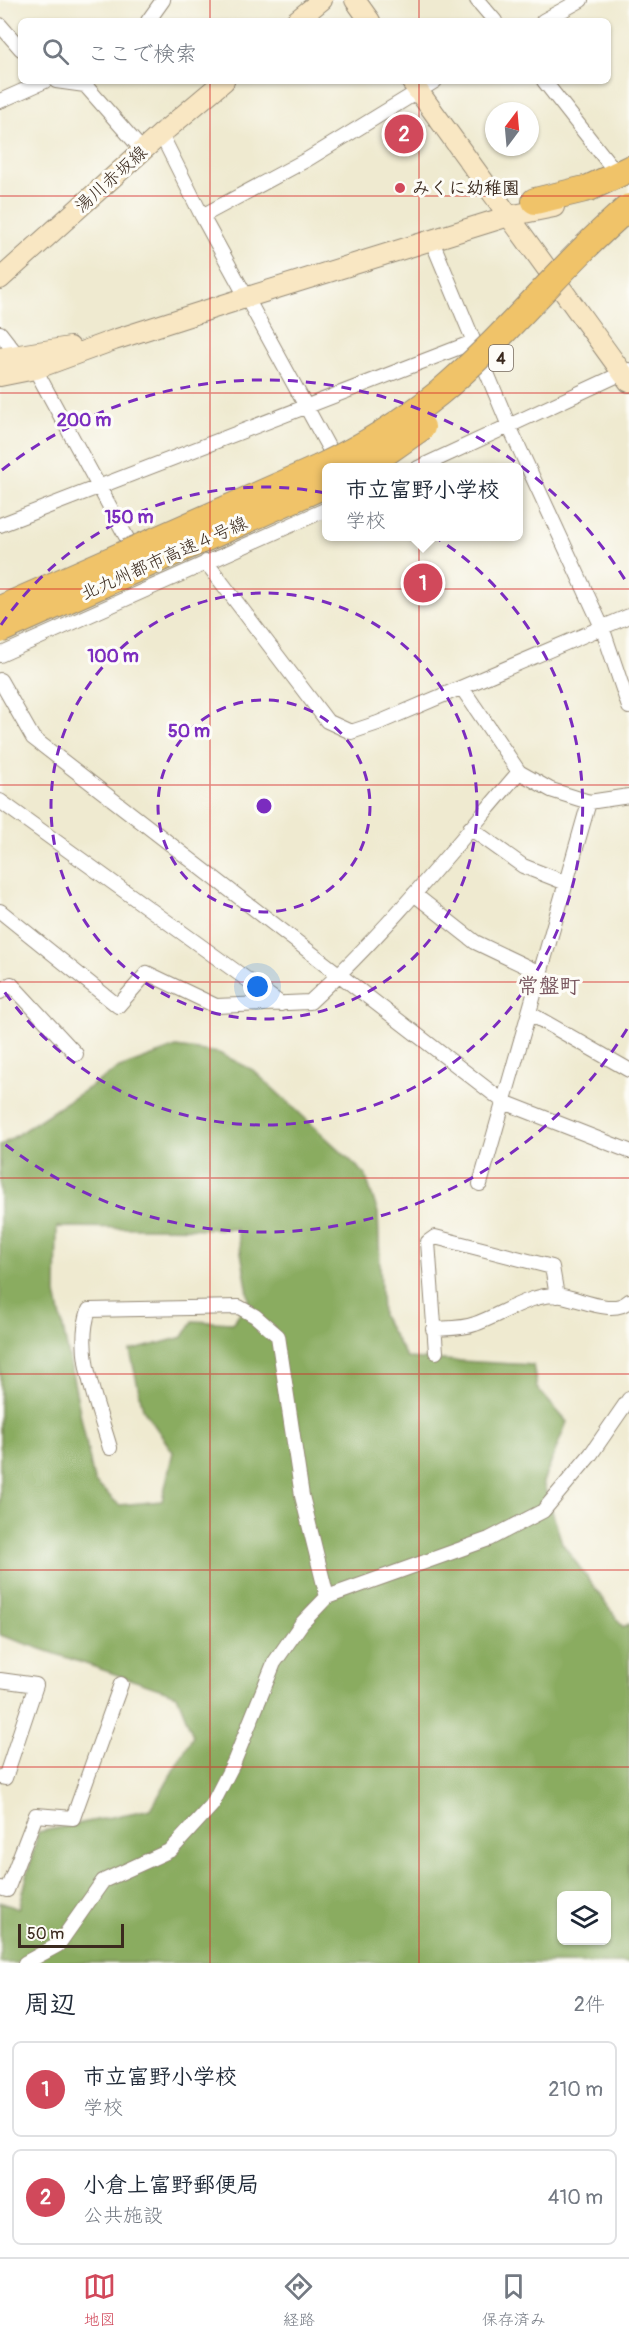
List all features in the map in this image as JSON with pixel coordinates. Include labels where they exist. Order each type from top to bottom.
[{"type":"highway","points":[[588,198],[623,173]]},
{"type":"highway","points":[[535,201],[560,197],[623,173]]},
{"type":"highway","name":"北九州都市高速４号線","points":[[329,463],[359,448],[408,417],[462,372],[564,267],[629,207]]},
{"type":"highway","name":"4","points":[[366,463],[414,433],[474,384],[629,230]]},
{"type":"highway","name":"北九州都市高速４号線","points":[[0,609],[322,466]]},
{"type":"highway","name":"北九州都市高速４号線","points":[[0,630],[322,486]]},
{"type":"street","points":[[150,18],[163,0]]},
{"type":"street","points":[[300,18],[322,0]]},
{"type":"street","points":[[355,0],[368,18]]},
{"type":"street","points":[[477,0],[492,18]]},
{"type":"street","points":[[548,18],[581,0]]},
{"type":"street","points":[[0,25],[18,46]]},
{"type":"street","points":[[0,101],[38,84]]},
{"type":"street","points":[[88,84],[143,151]]},
{"type":"street","name":"湯川赤坂線","points":[[0,279],[161,134],[220,84]]},
{"type":"street","points":[[202,216],[308,159],[421,84],[509,216],[627,375],[429,463]]},
{"type":"street","points":[[547,84],[623,173]]},
{"type":"street","points":[[161,134],[202,216],[336,463]]},
{"type":"street","points":[[623,173],[629,155]]},
{"type":"street","points":[[0,376],[35,369],[114,340],[509,216],[588,198]]},
{"type":"street","points":[[509,216],[535,201]]},
{"type":"street","points":[[558,284],[612,233],[629,221]]},
{"type":"street","points":[[432,241],[509,426],[602,627],[629,708]]},
{"type":"street","points":[[0,333],[9,357],[114,340]]},
{"type":"street","points":[[0,525],[307,409],[473,342]]},
{"type":"street","points":[[35,369],[153,587]]},
{"type":"street","points":[[0,655],[322,511]]},
{"type":"street","points":[[206,562],[327,721],[351,732],[462,688],[629,616]]},
{"type":"street","points":[[0,680],[33,738],[504,1102],[629,1151]]},
{"type":"street","points":[[462,688],[519,772],[551,790],[589,802],[629,796]]},
{"type":"street","points":[[0,911],[118,1005],[147,973],[216,1006],[310,1002],[341,974],[414,894],[519,772]]},
{"type":"street","points":[[0,801],[281,1004]]},
{"type":"street","points":[[480,1184],[589,802]]},
{"type":"street","points":[[470,828],[523,866],[566,883]]},
{"type":"street","points":[[414,894],[475,942],[540,973]]},
{"type":"street","points":[[0,992],[11,984],[76,1054]]},
{"type":"street","points":[[529,1013],[629,1070]]},
{"type":"street","points":[[436,1352],[428,1242],[435,1237],[552,1267],[557,1296]]},
{"type":"street","points":[[433,1329],[472,1325],[545,1295],[609,1307],[624,1305],[629,1301]]},
{"type":"street","points":[[110,1448],[87,1367],[83,1326],[89,1310],[239,1307],[255,1316],[278,1336],[302,1496],[327,1597]]},
{"type":"street","points":[[25,1963],[58,1945],[103,1881],[171,1850],[212,1805],[234,1762],[274,1663],[302,1623],[327,1597],[489,1539],[543,1511],[591,1454],[629,1399]]},
{"type":"street","points":[[0,1680],[36,1685],[5,1778],[0,1777]]},
{"type":"street","points":[[0,1888],[7,1890],[36,1815],[73,1818],[121,1684]]},
{"type":"green space","points":[[176,1047],[219,1053],[253,1070],[365,1174],[378,1213],[382,1316],[407,1358],[533,1365],[537,1388],[567,1422],[543,1482],[562,1543],[623,1627],[629,1624],[629,1963],[0,1963],[0,1902],[19,1909],[38,1832],[151,1809],[193,1736],[177,1695],[0,1635],[0,1146],[117,1069]],"holes":[[[57,1227],[237,1229],[249,1299],[233,1323],[193,1321],[183,1337],[130,1351],[143,1409],[173,1452],[162,1501],[119,1505],[94,1481],[56,1294]]]},
{"type":"place","name":"小倉上富野郵便局","points":[[404,134]]},
{"type":"place","name":"みくに幼稚園","points":[[400,188]]},
{"type":"place","name":"市立富野小学校","points":[[423,583]]},
{"type":"district","name":"常盤町","points":[[549,986]]}]
